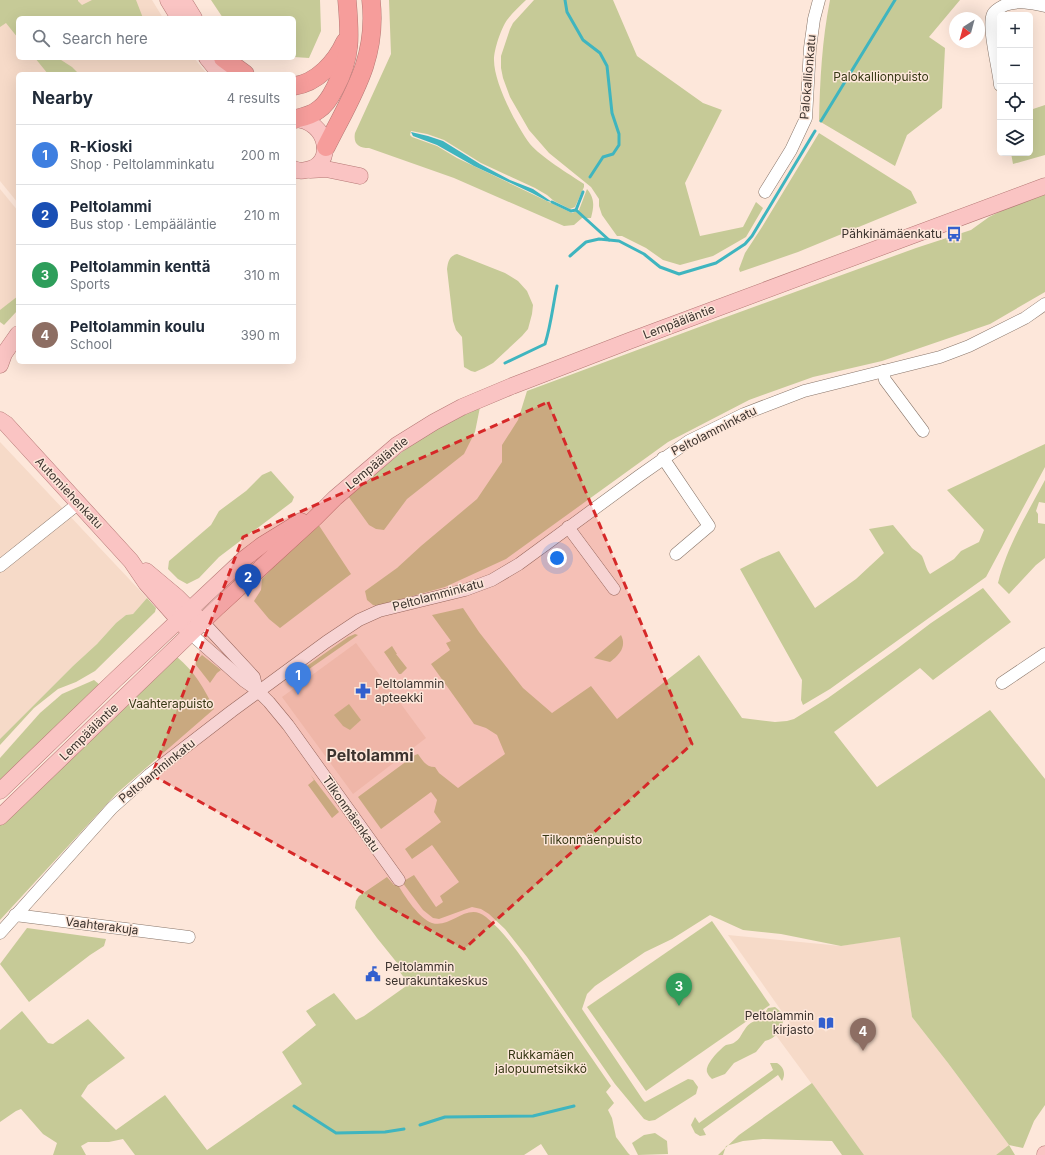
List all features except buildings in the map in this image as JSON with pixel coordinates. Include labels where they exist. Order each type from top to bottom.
[{"type":"highway","points":[[296,119],[308,116],[319,110],[330,98],[340,78],[349,48],[350,32],[347,0]]},
{"type":"highway","points":[[326,148],[363,74],[371,39],[371,0]]},
{"type":"highway","points":[[296,85],[310,81],[324,72],[343,47],[350,32]]},
{"type":"highway","points":[[225,60],[242,72]]},
{"type":"main road","points":[[168,0],[178,16]]},
{"type":"main road","points":[[183,0],[193,16]]},
{"type":"main road","points":[[209,60],[218,72]]},
{"type":"main road","points":[[223,60],[232,72]]},
{"type":"main road","points":[[296,119],[306,120],[314,124],[320,130],[326,148],[342,165],[360,176],[326,169],[299,171]]},
{"type":"main road","points":[[299,171],[315,167],[322,160],[326,148]]},
{"type":"main road","name":"Lempääläntie","points":[[0,817],[203,622],[335,498],[397,445],[434,422],[462,407],[512,386],[720,306],[1045,186]]},
{"type":"main road","points":[[0,341],[16,335]]},
{"type":"main road","points":[[0,364],[4,354],[16,337]]},
{"type":"main road","name":"Automiehenkatu","points":[[2,418],[133,563],[139,566],[177,597],[185,615],[203,622]]},
{"type":"main road","name":"Lempääläntie","points":[[0,791],[234,568],[262,545],[299,523],[320,506],[335,498]]},
{"type":"main road","name":"Tilkonmäenkatu","points":[[185,615],[191,634]]},
{"type":"street","name":"Palokallionkatu","points":[[765,192],[791,150],[806,118],[811,32],[819,0]]},
{"type":"street","points":[[1000,84],[991,29],[993,14],[998,9],[1010,3],[1022,2],[1045,6]]},
{"type":"street","name":"Peltolamminkatu","points":[[0,933],[15,914],[112,808],[154,771],[257,691],[359,620],[384,610],[465,590],[492,580],[519,564],[663,458],[689,441],[720,426],[776,401],[804,391],[940,357],[969,346],[1025,318],[1045,304]]},
{"type":"street","points":[[883,371],[885,380],[923,431]]},
{"type":"street","points":[[663,458],[709,526],[676,554]]},
{"type":"street","points":[[0,566],[79,503]]},
{"type":"street","points":[[568,528],[614,589]]},
{"type":"street","name":"Tilkonmäenkatu","points":[[203,622],[254,677],[257,691]]},
{"type":"street","name":"Tilkonmäenkatu","points":[[191,634],[269,702],[288,725],[399,880]]},
{"type":"street","points":[[1002,683],[1045,654]]},
{"type":"street","name":"Vaahterakuja","points":[[15,914],[189,938]]},
{"type":"highlighted area","points":[[548,402],[692,744],[464,949],[152,775],[243,537]]},
{"type":"shaded area","points":[[21,0],[152,0],[162,16],[16,16],[16,60],[196,60],[205,72],[16,72],[16,201],[0,181],[0,17]]},
{"type":"shaded area","points":[[0,189],[16,209],[16,304],[0,319]]},
{"type":"shaded area","points":[[0,442],[147,598],[133,614],[126,615],[116,623],[97,644],[0,739]]},
{"type":"shaded area","points":[[356,643],[426,738],[353,794],[282,697]]},
{"type":"shaded area","points":[[728,935],[841,946],[900,936],[912,1017],[1009,1145],[996,1155],[864,1155],[775,1034],[790,1023]]},
{"type":"green space","points":[[0,0],[78,0],[82,5],[92,0],[136,0],[142,16],[16,16],[16,36],[6,23],[0,27]]},
{"type":"green space","points":[[211,0],[320,0],[321,31],[309,58],[296,57],[296,16],[222,16]]},
{"type":"green space","points":[[389,0],[526,0],[509,17],[502,28],[495,50],[495,69],[507,104],[518,126],[530,144],[548,160],[584,184],[575,207],[570,209],[554,201],[535,188],[481,163],[444,140],[427,134],[411,131],[410,135],[437,146],[457,158],[572,213],[579,210],[587,189],[593,203],[591,218],[582,218],[574,225],[564,226],[454,178],[369,148],[362,147],[356,143],[355,133],[391,54]]},
{"type":"green space","points":[[534,0],[613,0],[637,56],[703,103],[722,110],[685,183],[700,236],[743,227],[756,202],[763,208],[746,237],[713,256],[680,265],[663,260],[646,248],[622,236],[617,236],[602,215],[599,206],[599,199],[591,187],[549,153],[529,130],[510,97],[503,78],[501,56],[510,29],[513,23]]},
{"type":"green space","name":"Palokallionpuisto","points":[[830,0],[960,0],[929,37],[945,48],[942,108],[907,135],[895,166],[819,121],[825,30]]},
{"type":"green space","points":[[37,60],[61,60],[77,72],[46,72]]},
{"type":"green space","points":[[1045,105],[1045,155],[1013,164],[1012,156],[1033,156],[1033,109]]},
{"type":"green space","points":[[819,133],[911,191],[917,203],[798,252],[740,272],[739,269],[745,253]]},
{"type":"green space","points":[[1045,194],[1045,292],[990,324],[882,361],[813,377],[749,400],[668,442],[506,559],[445,587],[377,606],[373,605],[367,600],[365,591],[397,568],[477,499],[502,462],[502,445],[518,420],[527,391],[916,248],[971,230],[989,217],[1007,208]]},
{"type":"green space","points":[[457,254],[505,273],[518,281],[527,291],[533,305],[528,329],[522,336],[493,363],[475,372],[464,367],[462,337],[456,330],[453,321],[447,269],[448,262],[454,255]]},
{"type":"green space","points":[[16,298],[16,312],[4,325],[0,322],[0,310]]},
{"type":"green space","points":[[480,407],[475,432],[464,454],[407,499],[384,530],[376,529],[369,525],[348,496],[422,436]]},
{"type":"green space","points":[[1045,444],[1045,467],[986,577],[830,689],[803,705],[801,700],[802,680],[740,569],[779,551],[815,608],[856,579],[884,553],[869,529],[893,525],[912,548],[922,556],[930,574],[954,559],[961,551],[979,542],[984,530],[947,490]]},
{"type":"green space","points":[[271,471],[294,497],[292,502],[219,557],[199,578],[187,584],[178,579],[168,569],[169,561],[211,525],[219,511],[246,491],[262,475]]},
{"type":"green space","points":[[1045,480],[1045,503],[1039,502],[1036,511],[1038,514],[1038,523],[1045,524],[1045,558],[1036,565],[1009,594],[998,583],[1002,569],[1018,530]]},
{"type":"green space","points":[[318,524],[351,574],[280,628],[269,619],[254,601],[261,590],[262,579]]},
{"type":"green space","name":"Tilkonmäenpuisto","points":[[983,588],[1011,622],[933,680],[920,668],[834,732],[877,787],[990,710],[1045,779],[1045,1105],[1034,1121],[1023,1148],[1009,1145],[912,1017],[900,937],[841,946],[781,934],[743,930],[710,915],[672,939],[645,952],[595,986],[587,994],[582,1009],[645,1102],[688,1079],[693,1080],[698,1087],[696,1094],[655,1120],[649,1121],[644,1119],[615,1084],[527,957],[505,929],[489,914],[481,909],[472,907],[439,919],[433,918],[423,910],[402,882],[414,875],[436,907],[443,902],[440,896],[459,882],[432,845],[412,859],[405,849],[441,822],[434,812],[437,800],[431,792],[381,829],[358,797],[418,754],[425,763],[429,766],[435,767],[439,773],[458,788],[505,754],[497,735],[486,728],[474,724],[431,664],[450,650],[446,643],[451,641],[432,615],[463,608],[479,632],[523,688],[552,713],[591,686],[617,719],[699,655],[742,718],[775,722],[794,719],[828,698],[931,623]]},
{"type":"green space","points":[[147,598],[156,608],[155,612],[95,671],[76,682],[58,689],[34,708],[0,745],[0,739],[97,644],[116,623],[126,615],[133,614]]},
{"type":"green space","points":[[355,634],[358,635],[289,683],[287,680],[348,637]]},
{"type":"green space","points":[[621,635],[623,639],[623,647],[619,654],[610,662],[594,658]]},
{"type":"green space","points":[[392,646],[396,654],[407,668],[401,674],[399,674],[384,652]]},
{"type":"green space","points":[[202,655],[221,670],[210,683],[196,665],[196,661]]},
{"type":"green space","name":"Vaahterapuisto","points":[[177,657],[189,668],[207,694],[214,709],[116,794],[0,920],[0,825]]},
{"type":"green space","points":[[94,680],[100,685],[0,783],[0,758],[40,713],[62,694]]},
{"type":"green space","points":[[349,704],[361,720],[350,730],[343,726],[334,715]]},
{"type":"green space","points":[[310,774],[339,812],[332,818],[308,785],[314,780]]},
{"type":"green space","name":"Rukkamäen jalopuumetsikkö","points":[[387,877],[394,885],[398,885],[417,912],[432,923],[439,924],[446,922],[466,913],[479,913],[486,917],[502,933],[542,986],[611,1086],[606,1092],[614,1103],[608,1110],[612,1118],[616,1137],[630,1155],[548,1155],[541,1144],[524,1155],[135,1155],[123,1139],[109,1142],[88,1142],[81,1146],[86,1155],[53,1155],[57,1143],[43,1134],[21,1109],[0,1122],[0,1030],[22,1011],[48,1043],[53,1044],[88,1019],[125,1058],[88,1085],[81,1096],[116,1130],[165,1095],[207,1150],[302,1084],[282,1052],[316,1025],[306,1011],[334,993],[356,1020],[409,984],[399,971],[402,969],[355,908],[356,901],[359,896]]},
{"type":"green space","points":[[712,921],[770,1005],[646,1091],[587,1007]]},
{"type":"green space","points":[[27,928],[106,939],[104,946],[29,1002],[0,964]]},
{"type":"green space","points":[[775,1007],[781,1012],[784,1018],[782,1026],[775,1035],[769,1040],[765,1041],[756,1052],[734,1063],[725,1074],[712,1079],[707,1073],[707,1069],[708,1065],[717,1053],[726,1045],[738,1040],[746,1027],[763,1016],[768,1008]]},
{"type":"green space","points":[[770,1063],[777,1063],[783,1069],[784,1076],[782,1081],[778,1075],[703,1129],[706,1135],[700,1136],[695,1133],[691,1125],[695,1117],[699,1123],[773,1070]]},
{"type":"green space","points":[[812,1083],[864,1155],[842,1155],[832,1141],[763,1139],[743,1141],[728,1145],[739,1135]]},
{"type":"green space","points":[[655,1133],[667,1141],[668,1154],[638,1155],[632,1143],[644,1135]]},
{"type":"green space","points":[[1009,1145],[1015,1155],[996,1155]]},
{"type":"green space","points":[[725,1148],[723,1155],[718,1155]]},
{"type":"water","points":[[411,132],[443,141],[480,164],[510,180],[533,189],[552,202],[474,166],[437,145],[413,136]]},
{"type":"waterway","points":[[565,0],[567,12],[583,40],[600,53],[607,66],[612,113],[619,134],[619,145],[613,154],[603,157],[590,177]]},
{"type":"waterway","points":[[821,121],[895,0]]},
{"type":"waterway","points":[[570,256],[586,242],[599,239],[619,241],[644,254],[660,267],[679,274],[716,263],[745,244],[752,236],[815,131]]},
{"type":"waterway","points":[[583,192],[576,210],[609,240]]},
{"type":"waterway","points":[[552,202],[571,211],[576,210]]},
{"type":"waterway","points":[[505,363],[545,344],[557,286]]},
{"type":"waterway","points":[[294,1106],[336,1133],[385,1132],[404,1129]]},
{"type":"waterway","points":[[420,1125],[445,1117],[533,1116],[574,1106]]},
{"type":"place","name":"Pähkinämäenkatu","points":[[954,234]]},
{"type":"place","name":"Peltolammi","points":[[248,597]]},
{"type":"place","name":"Peltolammin apteekki","points":[[363,691]]},
{"type":"place","name":"R-Kioski","points":[[298,695]]},
{"type":"place","name":"Peltolammin seurakuntakeskus","points":[[373,974]]},
{"type":"place","name":"Peltolammin kenttä","points":[[679,1006]]},
{"type":"place","name":"Peltolammin kirjasto","points":[[826,1023]]},
{"type":"place","name":"Peltolammin koulu","points":[[863,1051]]},
{"type":"district","name":"Peltolammi","points":[[370,755]]}]
